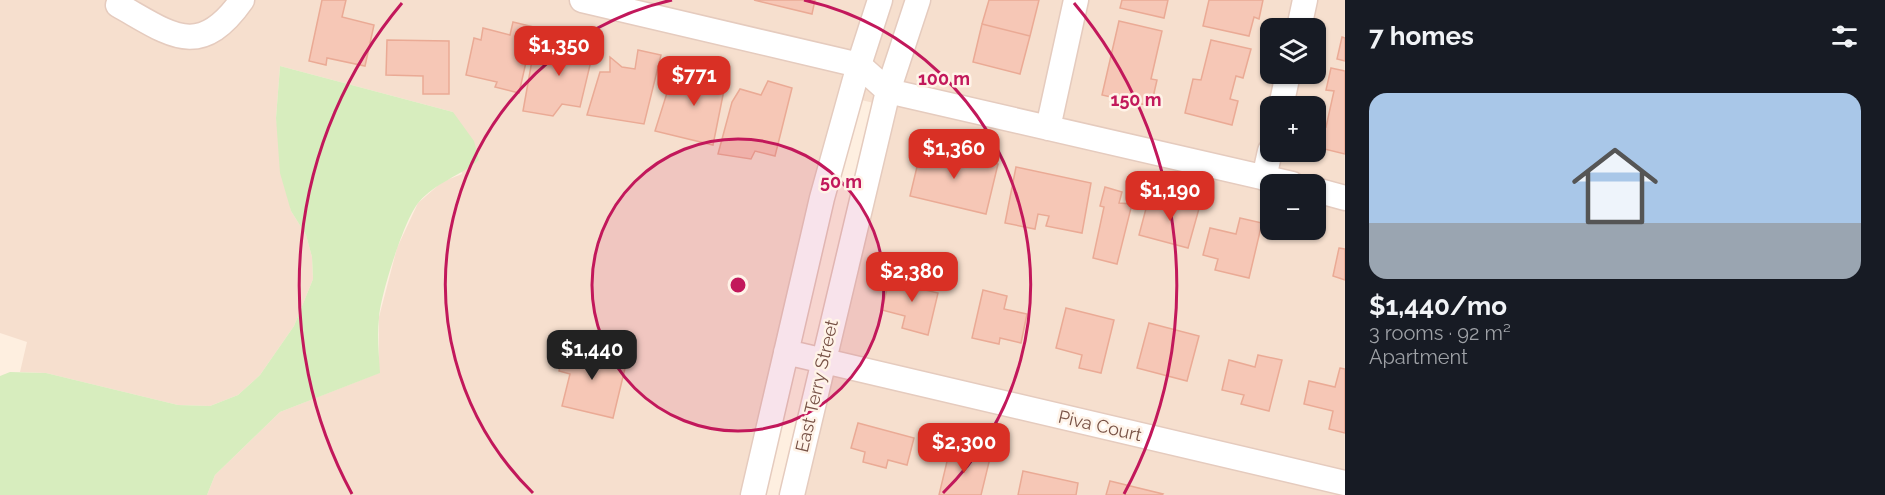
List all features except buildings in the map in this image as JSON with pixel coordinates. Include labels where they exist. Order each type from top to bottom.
[{"type":"street","points":[[118,5],[167,33],[190,39],[212,31],[232,15],[242,0]]},
{"type":"street","points":[[582,0],[859,65],[888,91],[1260,177]]},
{"type":"street","points":[[753,495],[822,198],[859,65],[880,0]]},
{"type":"street","name":"East Terry Street","points":[[792,495],[888,91],[918,0]]},
{"type":"street","points":[[1048,128],[1076,0]]},
{"type":"street","points":[[1301,18],[1305,0]]},
{"type":"street","points":[[1326,193],[1345,198]]},
{"type":"street","name":"Piva Court","points":[[786,352],[1345,483]]},
{"type":"street","points":[[768,430],[772,477],[769,495]]},
{"type":"shaded area","points":[[0,0],[868,0],[759,420],[756,421],[757,429],[741,495],[207,495],[215,475],[280,412],[379,373],[379,317],[397,248],[418,203],[442,182],[462,174],[453,112],[280,66],[276,118],[291,211],[306,235],[312,257],[313,279],[294,326],[260,375],[238,395],[210,406],[178,405],[46,373],[20,372],[27,342],[0,333]]},
{"type":"shaded area","points":[[892,0],[906,0],[874,103],[861,100]]},
{"type":"shaded area","points":[[930,0],[1345,0],[1345,495],[803,495],[899,94]]},
{"type":"green space","points":[[280,66],[453,112],[474,141],[479,160],[425,195],[413,210],[407,223],[394,257],[380,307],[378,332],[380,373],[280,412],[215,475],[207,495],[0,495],[0,376],[10,372],[46,373],[178,405],[210,406],[238,395],[260,375],[294,326],[313,279],[312,257],[306,235],[291,211],[280,173],[276,118]]}]
